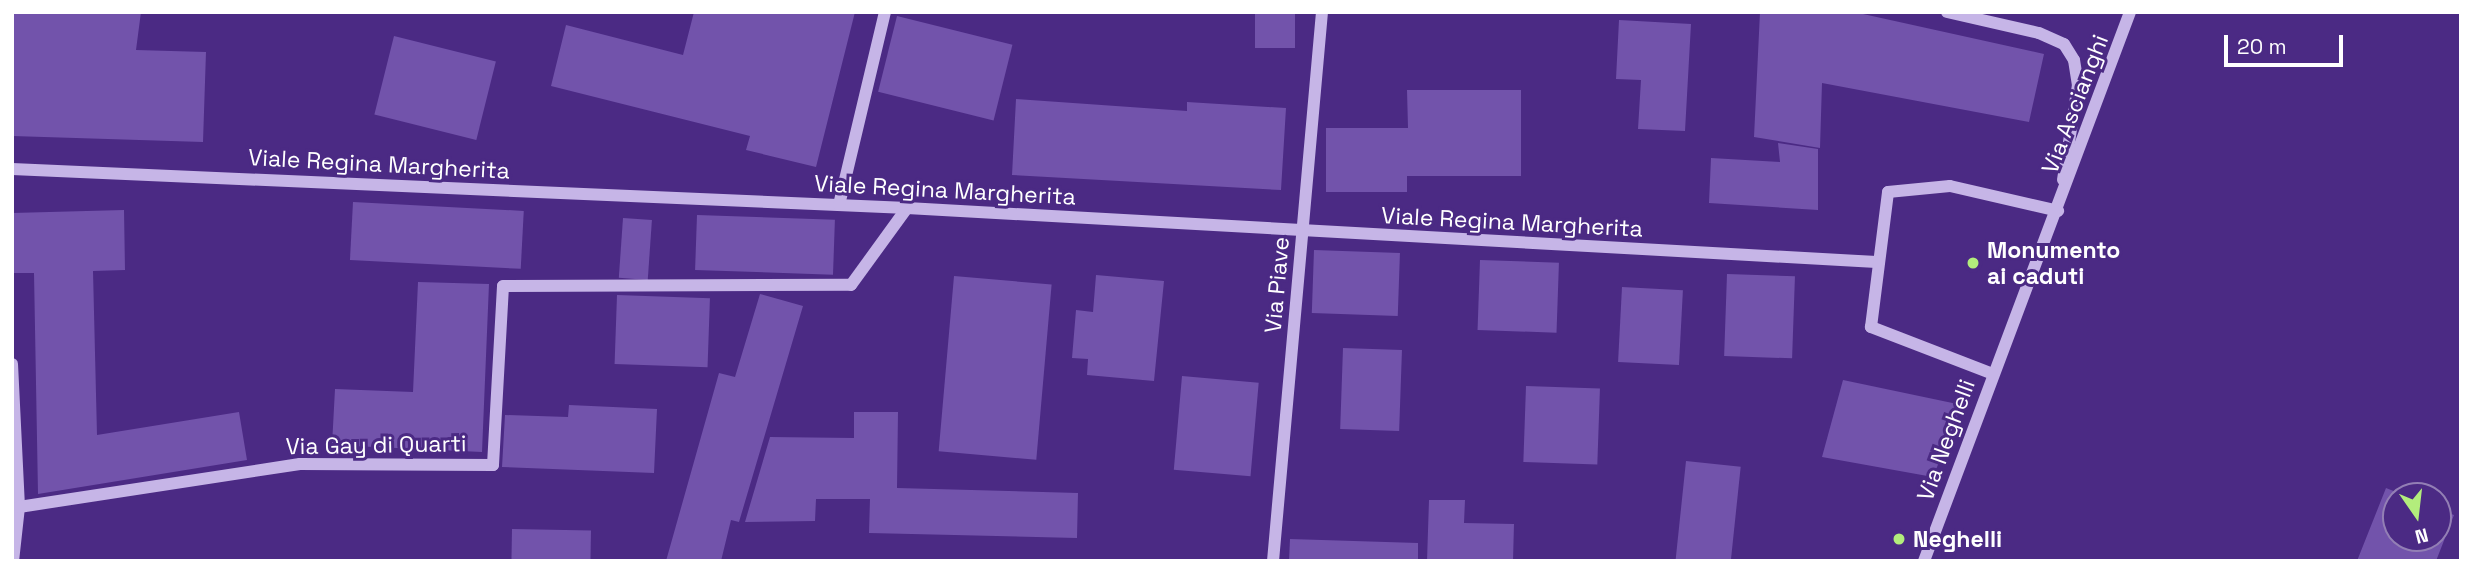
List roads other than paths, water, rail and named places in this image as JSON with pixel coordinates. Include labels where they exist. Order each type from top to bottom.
[{"type":"street","points":[[839,205],[885,12]]},
{"type":"street","name":"Via Piave","points":[[1273,561],[1322,12]]},
{"type":"street","points":[[1947,12],[2052,38],[2064,44],[2074,60],[2078,85],[2058,211],[1950,186],[1888,192],[1876,262],[1871,327],[1993,374]]},
{"type":"street","name":"Via Ascianghi","points":[[2058,211],[2130,12]]},
{"type":"street","name":"Viale Regina Margherita","points":[[12,169],[907,208],[1876,262]]},
{"type":"street","name":"Via Gay di Quarti","points":[[19,507],[300,464],[493,465],[503,286],[851,285],[907,208]]},
{"type":"street","name":"Via Neghelli","points":[[1924,561],[1993,374],[2058,211]]},
{"type":"street","points":[[12,364],[19,507],[13,561]]},
{"type":"place","name":"Monumento ai caduti","points":[[1973,263]]},
{"type":"place","name":"Neghelli","points":[[1899,539]]}]
